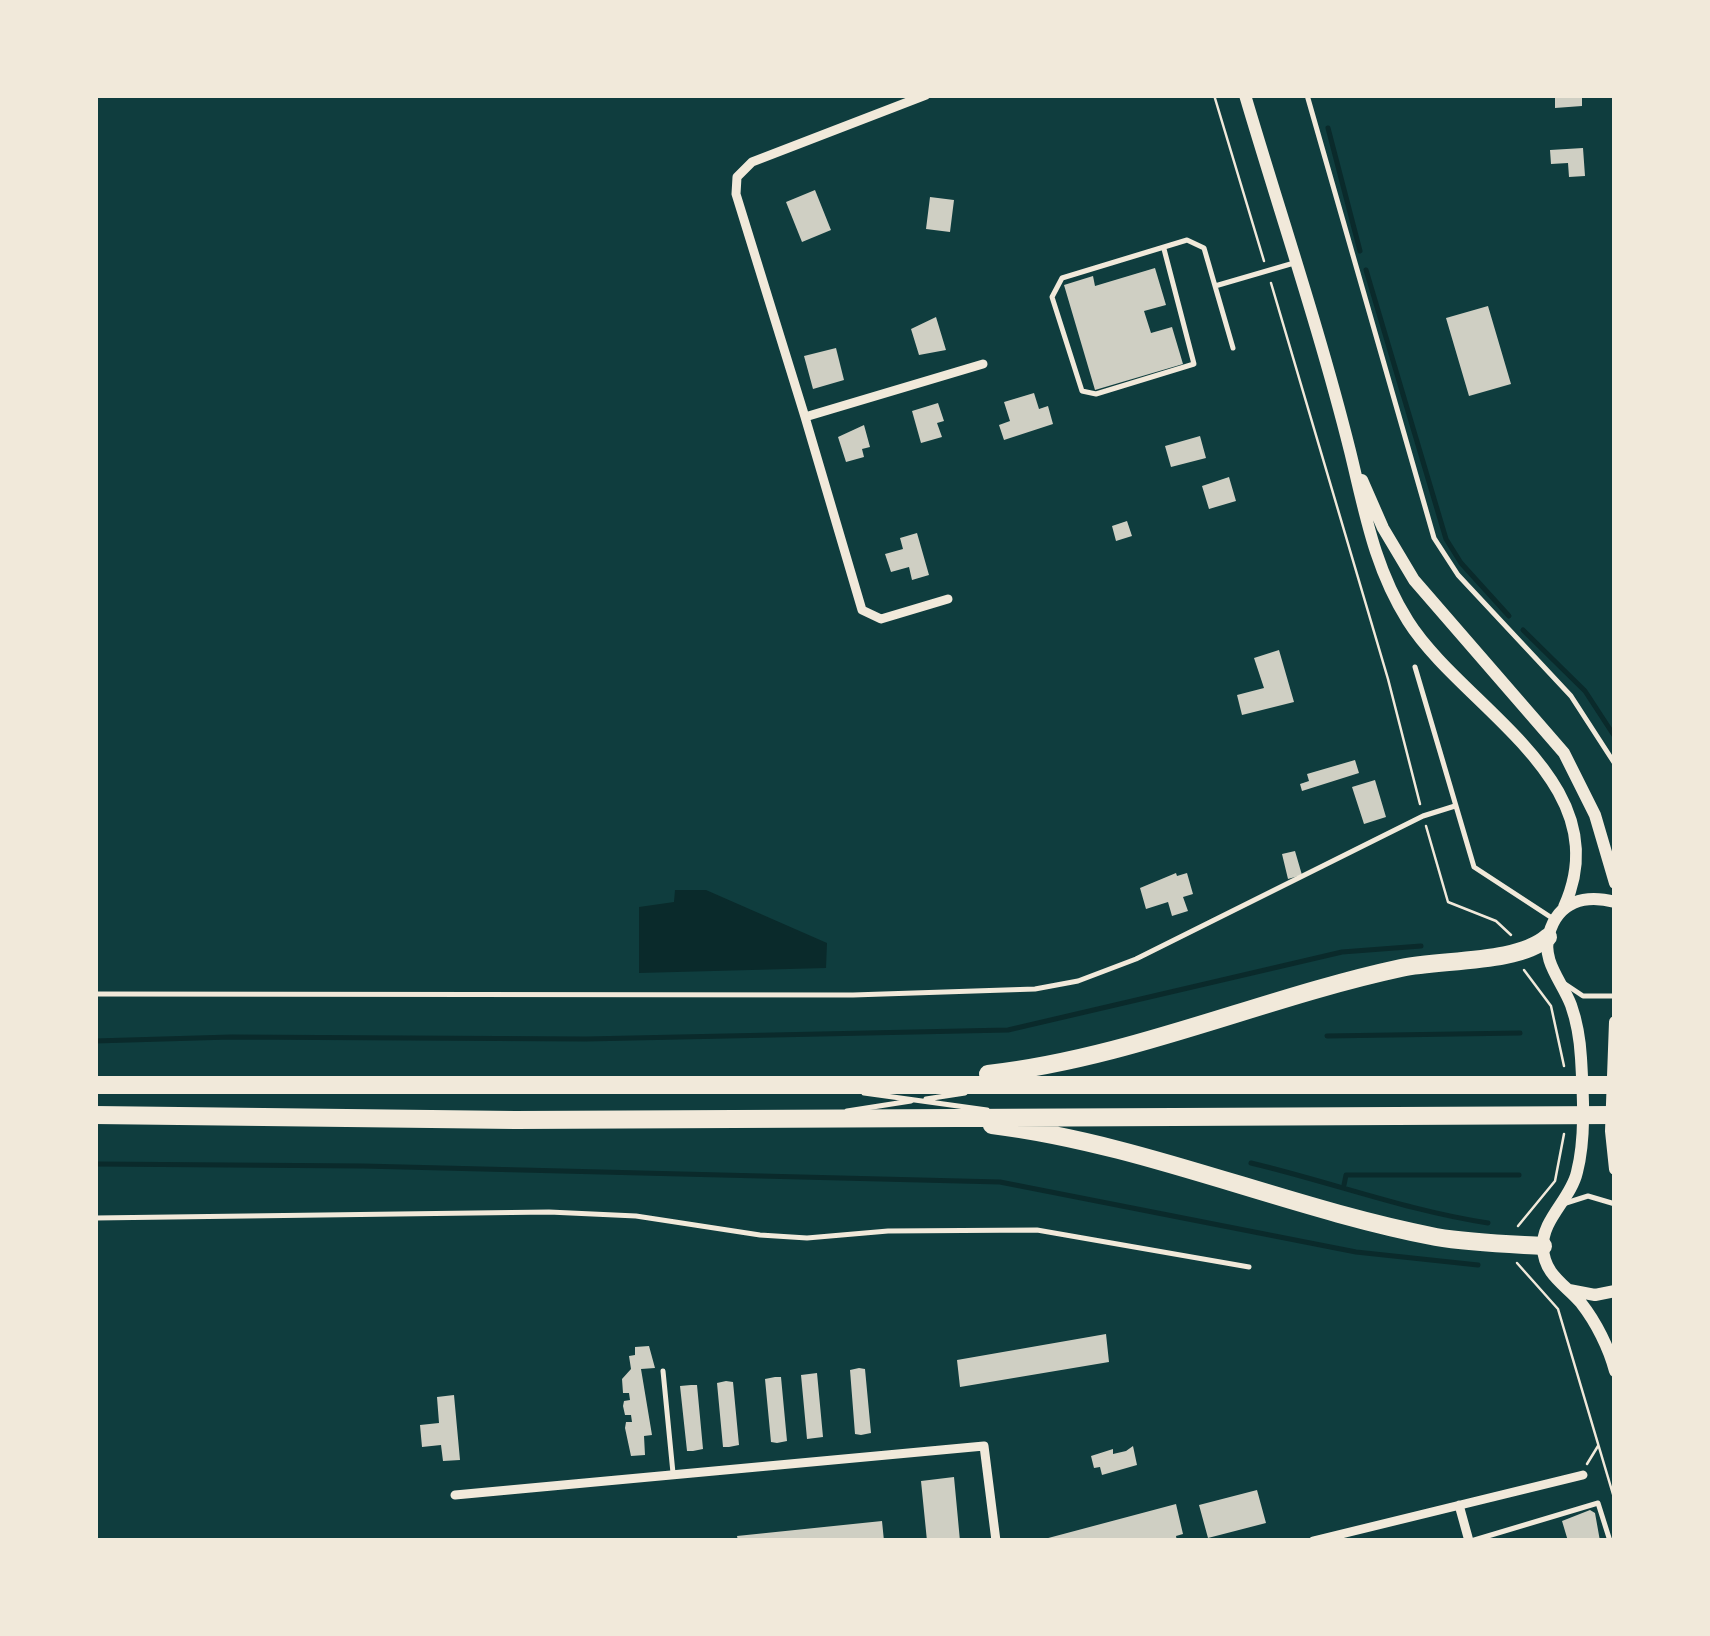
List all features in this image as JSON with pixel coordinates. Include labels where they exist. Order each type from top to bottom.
[{"type":"highway","points":[[914,1100],[1054,1066],[1372,974],[1518,952],[1552,928]]},
{"type":"highway","points":[[95,1085],[797,1084],[1025,1116],[1615,1115]]},
{"type":"highway","points":[[95,1114],[514,1120],[810,1116],[1026,1084],[1615,1084]]},
{"type":"highway","points":[[914,1100],[1091,1142],[1360,1220],[1440,1238],[1542,1246]]},
{"type":"main road","points":[[1246,95],[1350,451],[1372,550],[1397,603],[1436,658],[1535,757],[1565,810],[1575,868],[1564,908],[1552,928],[1550,962],[1573,1010],[1581,1054],[1580,1160],[1563,1206],[1547,1227],[1542,1246],[1548,1268],[1598,1328],[1615,1371]]},
{"type":"main road","points":[[1350,451],[1403,564],[1564,752],[1596,815],[1615,883]]},
{"type":"main road","points":[[1564,908],[1582,898],[1615,902]]},
{"type":"main road","points":[[1615,1022],[1611,1132],[1615,1169]]},
{"type":"main road","points":[[1567,1289],[1595,1295],[1615,1292]]},
{"type":"street","points":[[926,95],[752,162],[737,177],[736,194],[862,610],[881,618],[948,599]]},
{"type":"street","points":[[805,417],[982,364]]},
{"type":"street","points":[[455,1495],[984,1446],[996,1541]]},
{"type":"street","points":[[1313,1541],[1582,1475]]},
{"type":"street","points":[[1458,1504],[1470,1541]]},
{"type":"lane","points":[[1308,95],[1434,538],[1458,575],[1571,696],[1615,764]]},
{"type":"lane","points":[[1164,248],[1194,364],[1096,394],[1082,392],[1052,297],[1056,282],[1187,240],[1200,242],[1233,348]]},
{"type":"lane","points":[[1215,286],[1294,262]]},
{"type":"lane","points":[[1416,667],[1474,868],[1552,928]]},
{"type":"lane","points":[[95,994],[1035,989],[1078,981],[1136,958],[1423,816],[1454,806]]},
{"type":"lane","points":[[1559,980],[1583,996],[1615,996]]},
{"type":"lane","points":[[1563,1206],[1588,1196],[1615,1204]]},
{"type":"lane","points":[[95,1218],[549,1212],[636,1216],[760,1236],[808,1238],[888,1231],[1038,1230],[1087,1235],[1249,1268]]},
{"type":"lane","points":[[663,1371],[673,1474]]},
{"type":"lane","points":[[1470,1541],[1598,1503],[1610,1541]]},
{"type":"path","points":[[1582,1475],[1598,1446]]},
{"type":"water","points":[[675,890],[706,890],[827,943],[826,968],[639,973],[639,907],[674,902]]},
{"type":"building","points":[[1555,95],[1582,95],[1582,106],[1555,108]]},
{"type":"building","points":[[1583,148],[1585,176],[1569,177],[1568,163],[1551,164],[1550,150]]},
{"type":"building","points":[[815,190],[831,230],[802,242],[786,202]]},
{"type":"building","points":[[930,197],[954,200],[950,232],[926,229]]},
{"type":"building","points":[[1155,268],[1166,305],[1144,311],[1151,333],[1172,327],[1183,364],[1095,390],[1064,285],[1093,276],[1095,286]]},
{"type":"building","points":[[1488,306],[1511,384],[1469,396],[1446,318]]},
{"type":"building","points":[[936,317],[946,350],[919,355],[911,329]]},
{"type":"building","points":[[836,348],[844,380],[813,389],[804,356]]},
{"type":"building","points":[[1034,393],[1039,409],[1048,406],[1053,424],[1004,440],[999,425],[1010,421],[1004,402]]},
{"type":"building","points":[[938,403],[944,421],[937,423],[942,437],[921,443],[912,411]]},
{"type":"building","points":[[864,425],[870,447],[862,449],[864,457],[846,462],[838,437]]},
{"type":"building","points":[[1200,436],[1206,458],[1171,467],[1165,446]]},
{"type":"building","points":[[1229,477],[1236,501],[1209,509],[1202,486]]},
{"type":"building","points":[[1127,521],[1132,536],[1116,541],[1112,526]]},
{"type":"building","points":[[917,533],[929,575],[912,580],[909,567],[891,572],[885,554],[903,549],[900,538]]},
{"type":"building","points":[[1279,650],[1294,702],[1242,715],[1237,695],[1264,688],[1254,658]]},
{"type":"building","points":[[1355,760],[1359,773],[1302,791],[1300,784],[1309,781],[1307,774]]},
{"type":"building","points":[[1375,780],[1386,817],[1364,824],[1352,787]]},
{"type":"building","points":[[1295,851],[1302,875],[1288,879],[1282,854]]},
{"type":"building","points":[[1176,873],[1187,873],[1193,894],[1183,897],[1188,911],[1172,916],[1168,902],[1146,909],[1140,888]]},
{"type":"building","points":[[1106,1334],[1109,1362],[960,1387],[957,1360]]},
{"type":"building","points":[[649,1346],[655,1368],[641,1369],[652,1435],[644,1436],[645,1455],[631,1456],[625,1428],[626,1422],[632,1422],[631,1415],[625,1415],[623,1406],[624,1401],[630,1400],[629,1393],[623,1393],[622,1379],[631,1369],[629,1356],[635,1355],[635,1347]]},
{"type":"building","points":[[865,1369],[871,1433],[861,1435],[855,1434],[850,1370]]},
{"type":"building","points":[[817,1373],[823,1437],[807,1439],[801,1375]]},
{"type":"building","points":[[781,1377],[787,1441],[777,1443],[771,1442],[765,1379]]},
{"type":"building","points":[[733,1382],[739,1445],[723,1447],[717,1383]]},
{"type":"building","points":[[697,1385],[703,1449],[687,1451],[680,1386]]},
{"type":"building","points":[[454,1395],[460,1460],[443,1461],[441,1445],[422,1447],[420,1425],[439,1423],[437,1397]]},
{"type":"building","points":[[1133,1446],[1137,1465],[1102,1475],[1100,1467],[1094,1468],[1091,1456],[1113,1449],[1113,1454],[1126,1451]]},
{"type":"building","points":[[954,1477],[960,1541],[927,1541],[921,1481]]},
{"type":"building","points":[[1257,1490],[1266,1523],[1208,1538],[1199,1505]]},
{"type":"building","points":[[1176,1504],[1183,1534],[1176,1536],[1177,1541],[1037,1541]]},
{"type":"building","points":[[1590,1510],[1595,1513],[1600,1541],[1568,1541],[1562,1521]]},
{"type":"building","points":[[882,1521],[884,1541],[738,1541],[737,1536]]},
{"type":"waterway","points":[[1328,128],[1360,251]]},
{"type":"waterway","points":[[1366,270],[1446,539],[1461,563],[1509,616]]},
{"type":"waterway","points":[[1523,630],[1585,691],[1615,737]]},
{"type":"waterway","points":[[95,1041],[231,1037],[586,1039],[1008,1030],[1342,952],[1421,946]]},
{"type":"waterway","points":[[1327,1036],[1520,1033]]},
{"type":"waterway","points":[[1251,1163],[1428,1211],[1488,1223]]},
{"type":"waterway","points":[[95,1164],[363,1166],[1000,1182],[1356,1252],[1478,1265]]},
{"type":"waterway","points":[[1344,1185],[1346,1175],[1519,1175]]}]
